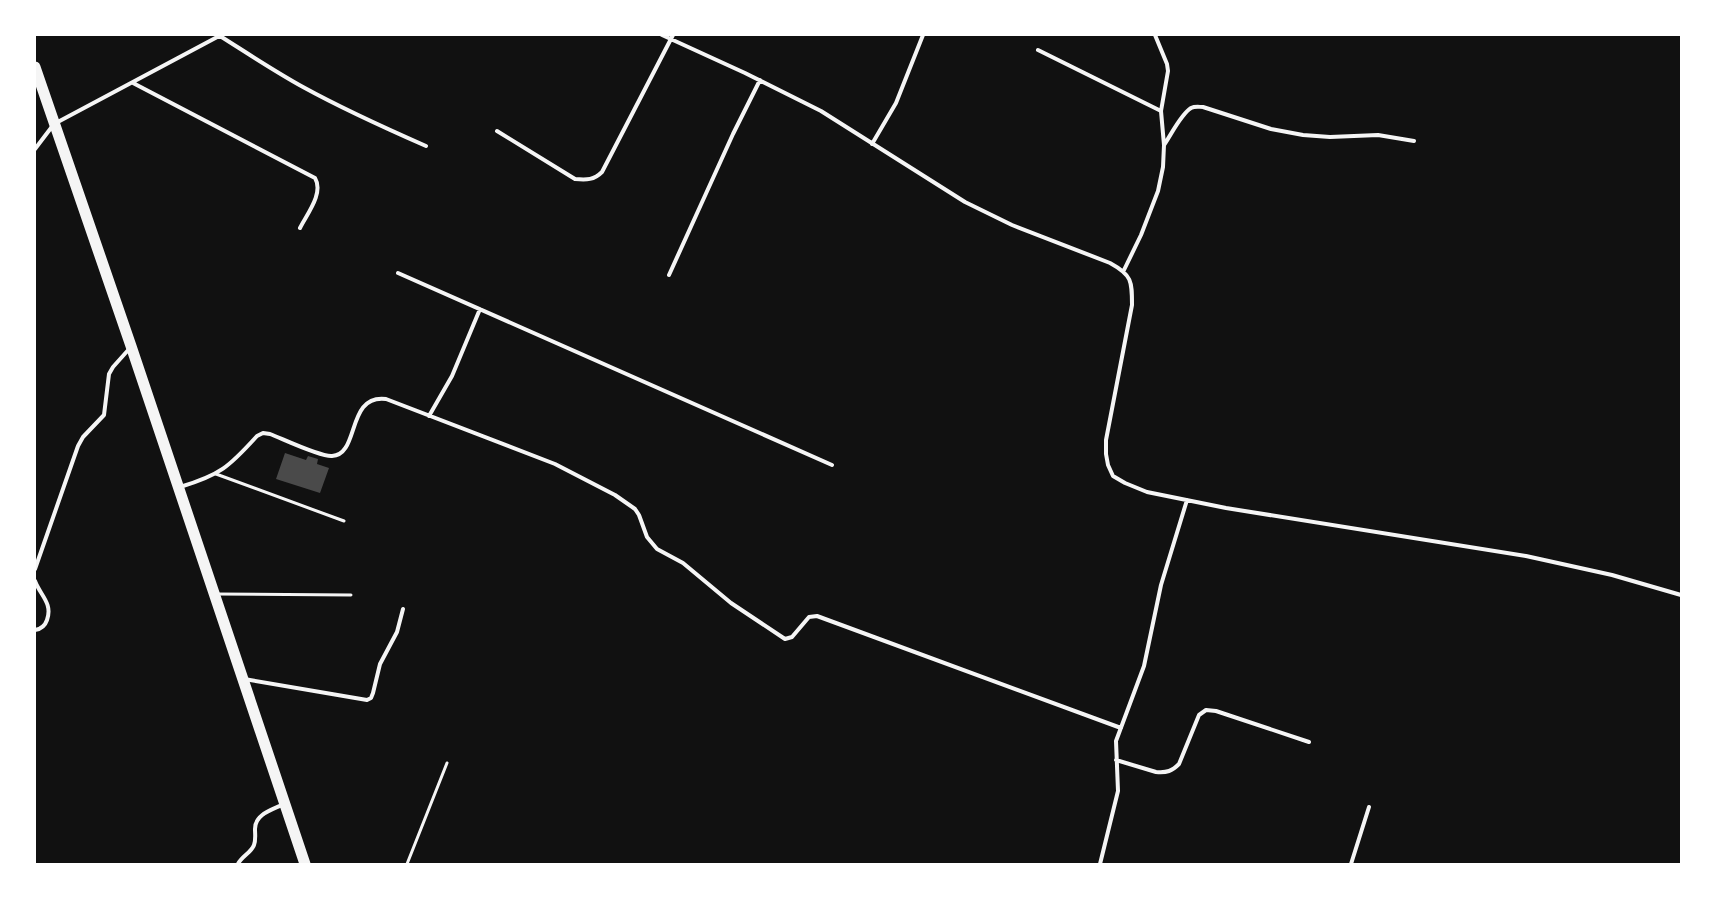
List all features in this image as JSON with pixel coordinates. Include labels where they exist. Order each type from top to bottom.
[{"type":"highway","points":[[35,67],[244,679],[305,864]]},
{"type":"street","points":[[35,149],[54,124],[221,35],[270,68],[304,88],[371,122],[426,146]]},
{"type":"street","points":[[662,35],[672,37],[821,111],[918,174],[978,208],[1012,225],[1110,263],[1124,270],[1132,287],[1132,305],[1106,440],[1106,454],[1108,465],[1113,476],[1125,483],[1147,492],[1233,509],[1526,556],[1612,575],[1681,595]]},
{"type":"street","points":[[872,144],[896,103],[923,35]]},
{"type":"street","points":[[1124,270],[1141,235],[1158,191],[1163,168],[1164,145],[1161,111],[1168,71],[1167,64],[1155,35]]},
{"type":"street","points":[[497,131],[575,179],[596,179],[602,172],[672,37]]},
{"type":"street","points":[[1038,50],[1161,111]]},
{"type":"street","points":[[669,275],[733,134],[760,80]]},
{"type":"street","points":[[133,83],[315,178],[318,182],[318,190],[300,228]]},
{"type":"street","points":[[1164,145],[1185,113],[1191,108],[1196,107],[1203,107],[1271,130],[1303,135],[1330,137],[1378,135],[1414,141]]},
{"type":"street","points":[[398,273],[832,465]]},
{"type":"street","points":[[429,416],[452,376],[480,309]]},
{"type":"street","points":[[35,569],[78,446],[104,415],[109,374],[113,366],[131,346]]},
{"type":"street","points":[[179,488],[216,474],[236,460],[257,436],[263,433],[270,434],[324,455],[336,456],[341,453],[346,446],[361,410],[366,403],[378,398],[386,399],[555,464],[616,494],[635,509],[639,515],[647,537],[657,549],[683,563],[731,603],[785,639],[792,637],[809,617],[817,616],[1121,728]]},
{"type":"street","points":[[1100,864],[1118,791],[1116,741],[1144,666],[1161,585],[1187,500]]},
{"type":"street","points":[[35,581],[48,603],[49,612],[46,623],[42,628],[35,630]]},
{"type":"street","points":[[244,679],[367,700],[371,698],[374,693],[380,664],[397,632],[403,609]]},
{"type":"street","points":[[1116,760],[1156,772],[1163,773],[1173,770],[1179,764],[1199,715],[1206,710],[1216,711],[1309,742]]},
{"type":"street","points":[[238,864],[242,856],[255,844],[256,822],[259,817],[284,804]]},
{"type":"street","points":[[1351,864],[1369,807]]},
{"type":"lane","points":[[216,474],[344,521]]},
{"type":"lane","points":[[214,594],[351,595]]},
{"type":"lane","points":[[407,864],[447,763]]},
{"type":"building","points":[[285,453],[306,460],[308,456],[318,459],[317,464],[329,468],[320,493],[276,479]]}]
